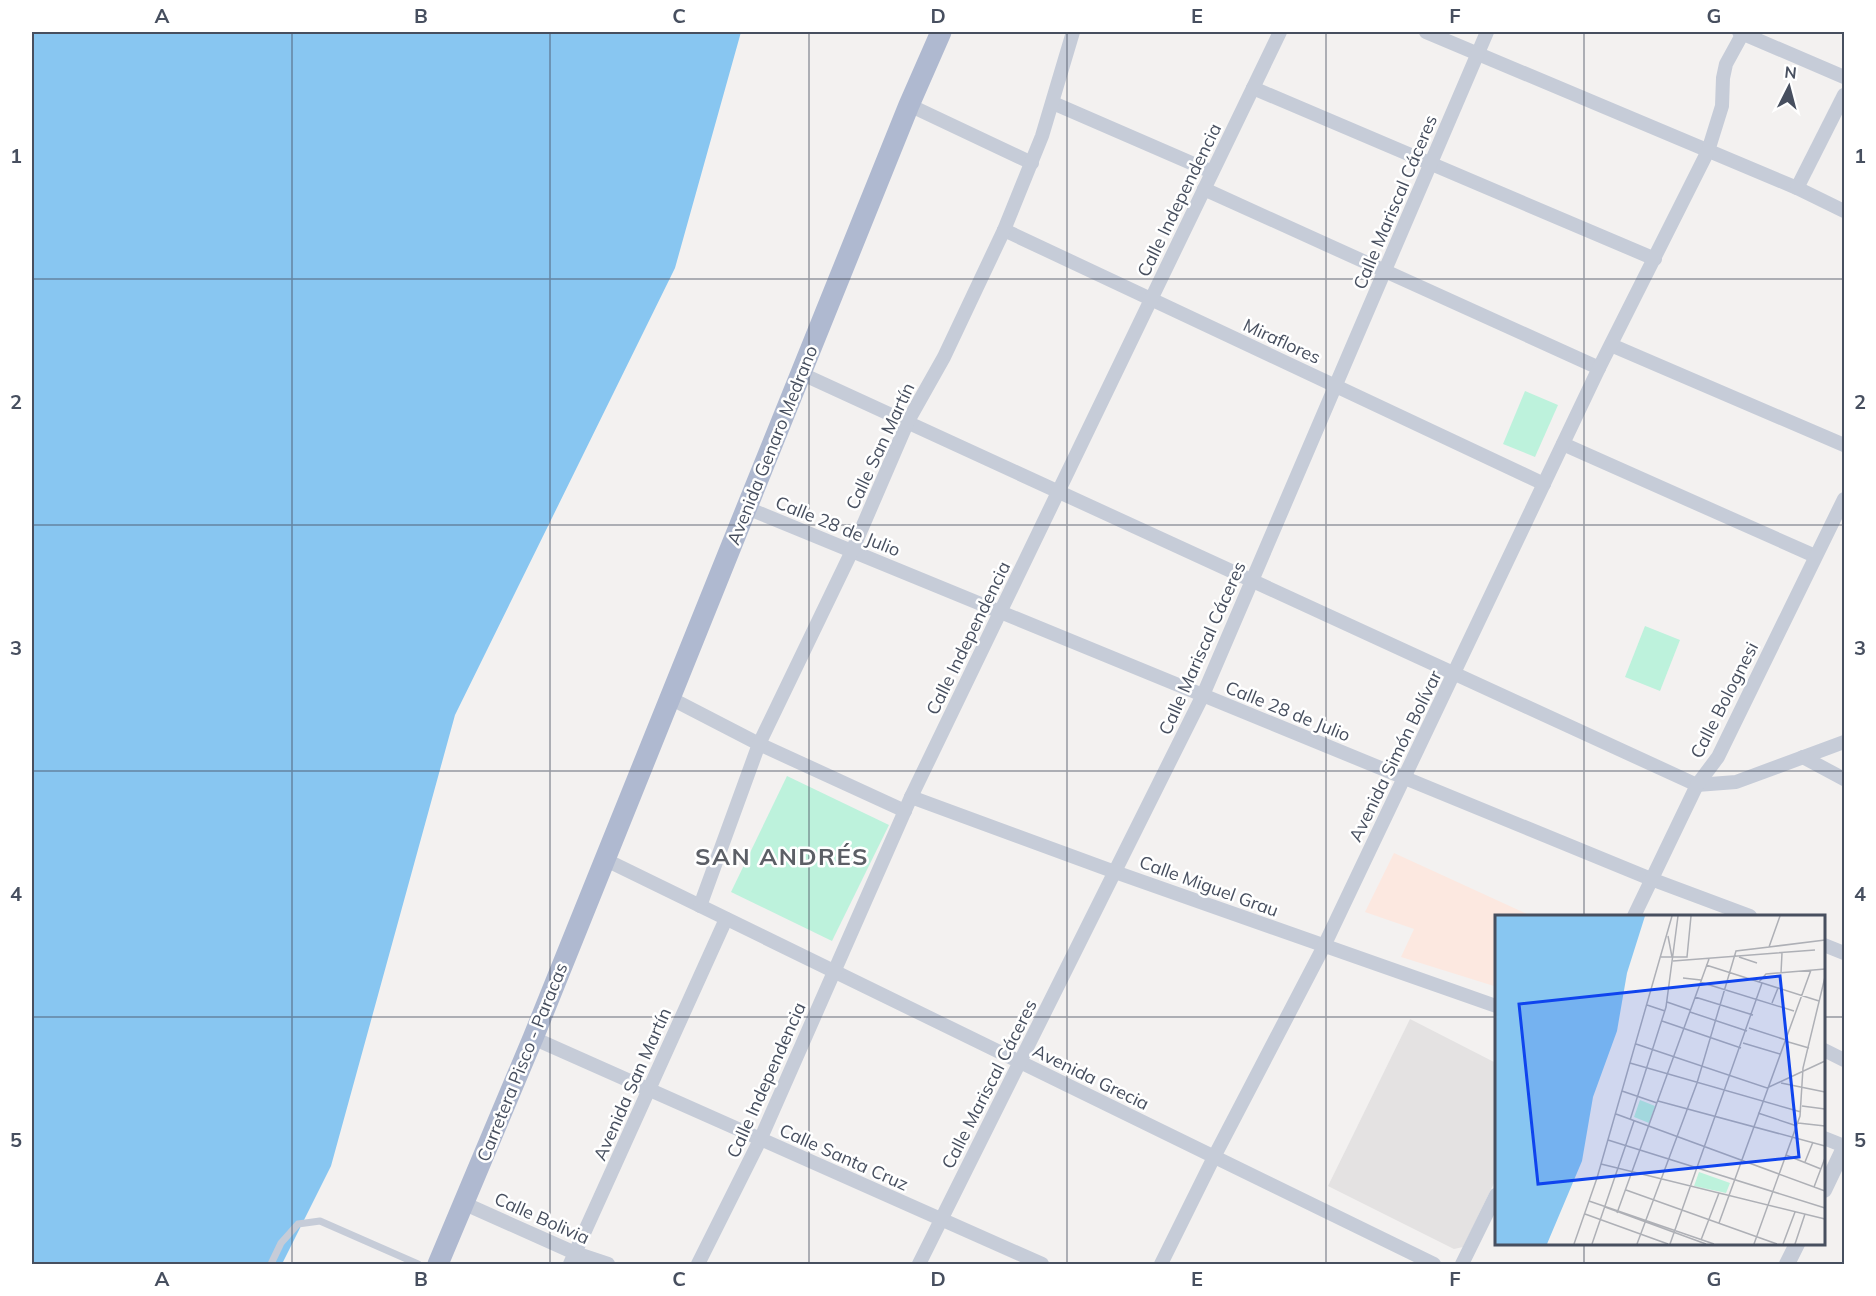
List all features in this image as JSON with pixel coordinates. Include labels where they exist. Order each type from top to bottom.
[{"type":"main road","name":"Avenida Genaro Medrano","points":[[604,859],[909,105],[941,32]]},
{"type":"main road","name":"Carretera Pisco - Paracas","points":[[438,1264],[533,1038],[604,859]]},
{"type":"street","name":"Calle San Martín","points":[[700,906],[759,744],[852,551],[908,421],[944,357],[1004,230],[1053,103],[1073,32]]},
{"type":"street","name":"Calle Independencia","points":[[698,1264],[760,1140],[911,797],[1280,32]]},
{"type":"street","points":[[1426,32],[1797,188],[1845,211]]},
{"type":"street","name":"Calle Mariscal Cáceres","points":[[919,1264],[1203,695],[1487,32]]},
{"type":"street","points":[[1741,32],[1845,77]]},
{"type":"street","name":"Avenida Simón Bolívar","points":[[1161,1264],[1324,946],[1599,368],[1708,151],[1722,106],[1722,78],[1725,64],[1741,32]]},
{"type":"street","points":[[1253,88],[1654,259]]},
{"type":"street","points":[[1797,188],[1845,95]]},
{"type":"street","points":[[1053,103],[1212,172]]},
{"type":"street","points":[[909,105],[1032,162]]},
{"type":"street","points":[[1204,189],[1599,368]]},
{"type":"street","name":"Miraflores","points":[[1004,230],[1544,484]]},
{"type":"street","points":[[1611,345],[1845,445]]},
{"type":"street","points":[[800,373],[1697,786],[1736,782],[1845,742]]},
{"type":"street","points":[[1563,444],[1815,556]]},
{"type":"street","name":"Calle Bolognesi","points":[[1634,915],[1697,786],[1718,757],[1845,499]]},
{"type":"street","name":"Calle 28 de Julio","points":[[747,508],[1651,879],[1747,915]]},
{"type":"street","points":[[670,698],[759,744],[905,811]]},
{"type":"street","points":[[1803,757],[1845,779]]},
{"type":"street","name":"Calle Miguel Grau","points":[[911,797],[1115,872],[1495,1005]]},
{"type":"street","name":"Avenida Grecia","points":[[604,859],[1434,1264]]},
{"type":"street","name":"Avenida San Martín","points":[[573,1259],[726,919]]},
{"type":"street","points":[[1825,945],[1845,953]]},
{"type":"street","name":"Calle Santa Cruz","points":[[533,1038],[1042,1264]]},
{"type":"street","points":[[1825,1050],[1845,1060]]},
{"type":"street","points":[[1825,1138],[1845,1147],[1825,1188]]},
{"type":"street","points":[[1462,1264],[1495,1199]]},
{"type":"street","name":"Calle Bolivia","points":[[463,1203],[573,1259],[608,1264]]},
{"type":"street","points":[[1787,1264],[1796,1245]]},
{"type":"lane","points":[[271,1264],[281,1243],[298,1224],[320,1221],[418,1264]]},
{"type":"shaded area","points":[[1394,853],[1527,914],[1495,915],[1494,986],[1401,957],[1414,929],[1365,912]]},
{"type":"shaded area","points":[[1410,1019],[1495,1062],[1495,1181],[1463,1247],[1454,1249],[1328,1186]]},
{"type":"green space","points":[[1525,391],[1558,405],[1535,457],[1503,444]]},
{"type":"green space","points":[[1645,626],[1680,640],[1660,691],[1625,677]]},
{"type":"green space","points":[[787,776],[889,825],[832,941],[731,892]]},
{"type":"water","points":[[32,32],[741,32],[675,268],[455,715],[331,1166],[282,1264],[32,1264]]},
{"type":"district","name":"SAN ANDRÉS","points":[[782,856]]}]
